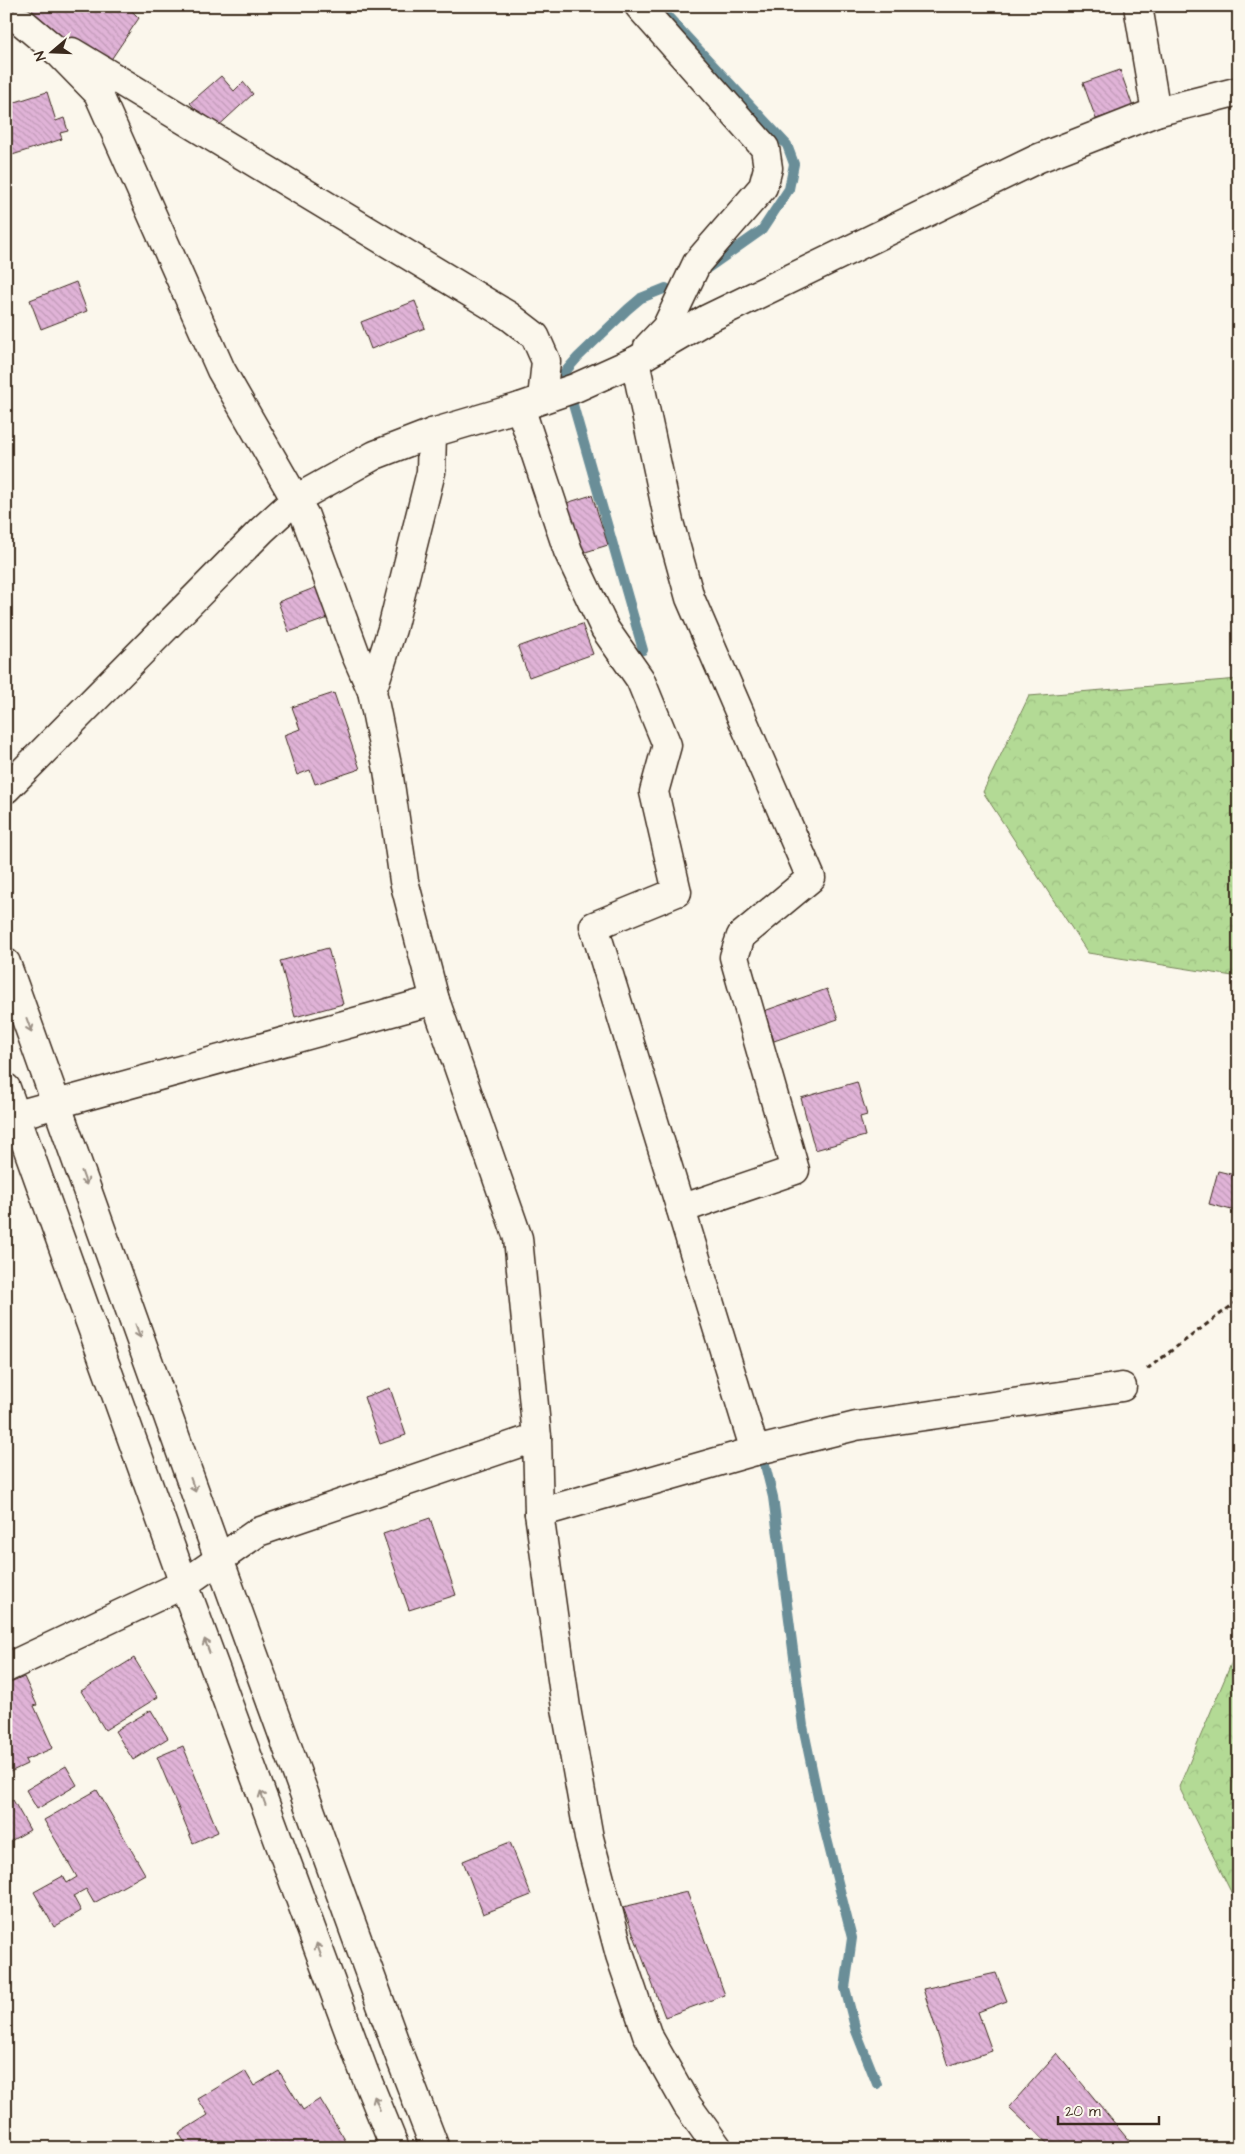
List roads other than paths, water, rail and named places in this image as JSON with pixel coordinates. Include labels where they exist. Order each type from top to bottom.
[{"type":"street","points":[[635,361],[666,328],[697,262],[762,187],[768,168],[765,148],[639,6]]},
{"type":"street","points":[[1138,6],[1156,112]]},
{"type":"street","points":[[14,17],[509,316],[535,336],[546,361],[548,397],[568,551],[605,630],[640,679],[667,745],[654,792],[677,892],[594,926],[755,1451]]},
{"type":"street","points":[[14,17],[59,53],[98,93],[221,370],[305,516],[356,656],[372,691],[388,770],[404,881],[435,1000],[518,1238],[536,1437],[539,1512],[566,1708],[589,1838],[620,1955],[647,2034],[687,2105],[718,2148]]},
{"type":"street","points":[[6,789],[262,530],[296,499],[375,455],[432,433],[548,397],[635,361],[707,319],[1038,158],[1156,112],[1239,91]]},
{"type":"street","points":[[635,361],[669,522],[690,598],[810,878],[740,936],[734,957],[795,1170],[681,1209]]},
{"type":"street","points":[[372,691],[392,629],[431,472],[432,433]]},
{"type":"street","points":[[6,963],[220,1560],[400,2057],[435,2148]]},
{"type":"street","points":[[11,1117],[435,1000]]},
{"type":"street","points":[[6,1088],[11,1117],[364,2072],[395,2148]]},
{"type":"street","points":[[539,1512],[755,1451],[856,1426],[1122,1387]]},
{"type":"street","points":[[6,1668],[184,1584],[258,1532],[536,1437]]},
{"type":"waterway","points":[[658,6],[787,145],[794,164],[789,189],[762,230],[708,268]]},
{"type":"waterway","points":[[643,650],[564,373],[578,357],[641,298],[666,288]]},
{"type":"waterway","points":[[765,1465],[773,1497],[803,1726],[825,1831],[852,1938],[845,1988],[856,2031],[877,2084]]}]
